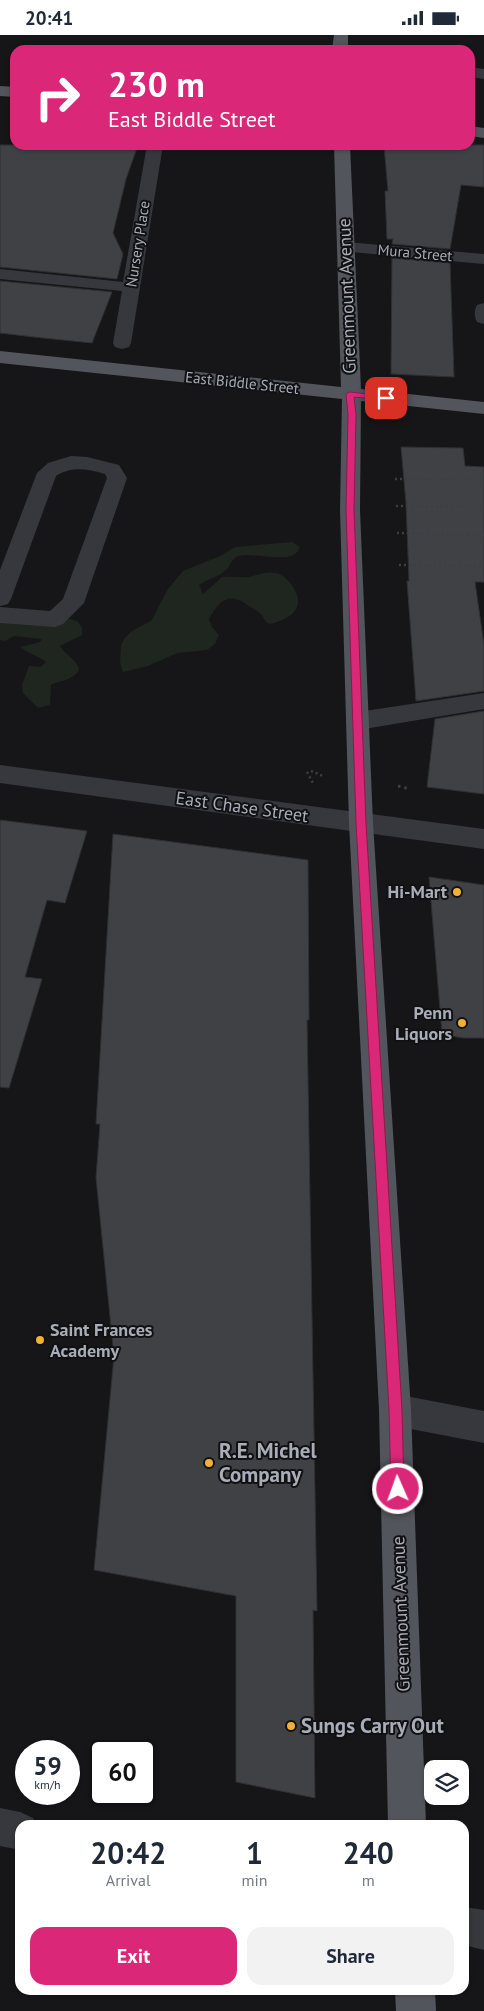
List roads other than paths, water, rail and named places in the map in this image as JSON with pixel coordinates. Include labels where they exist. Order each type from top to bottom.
[{"type":"main road","name":"Greenmount Avenue","points":[[342,150],[352,415],[350,510],[361,823],[395,1410],[408,1820]]},
{"type":"main road","name":"East Biddle Street","points":[[0,357],[484,408]]},
{"type":"main road","points":[[415,1995],[416,2011]]},
{"type":"street","name":"Nursery Place","points":[[122,343],[153,150]]},
{"type":"street","name":"Mura Street","points":[[346,247],[484,259]]},
{"type":"street","points":[[0,274],[119,286]]},
{"type":"street","points":[[484,309],[484,318]]},
{"type":"street","points":[[0,599],[47,473],[58,465],[79,461],[112,470],[117,478],[73,603],[55,619],[0,615]]},
{"type":"street","points":[[358,721],[484,701]]},
{"type":"street","name":"East Chase Street","points":[[0,774],[484,839]]},
{"type":"street","points":[[395,1410],[484,1427]]},
{"type":"street","points":[[0,1827],[15,1830]]},
{"type":"street","points":[[469,1927],[484,1930]]},
{"type":"place","name":"Hi-Mart","points":[[457,892]]},
{"type":"place","name":"Penn Liquors","points":[[462,1023]]},
{"type":"place","name":"Saint Frances Academy","points":[[40,1340]]},
{"type":"place","name":"R.E. Michel Company","points":[[209,1463]]},
{"type":"place","name":"Sungs Carry Out","points":[[291,1726]]}]
